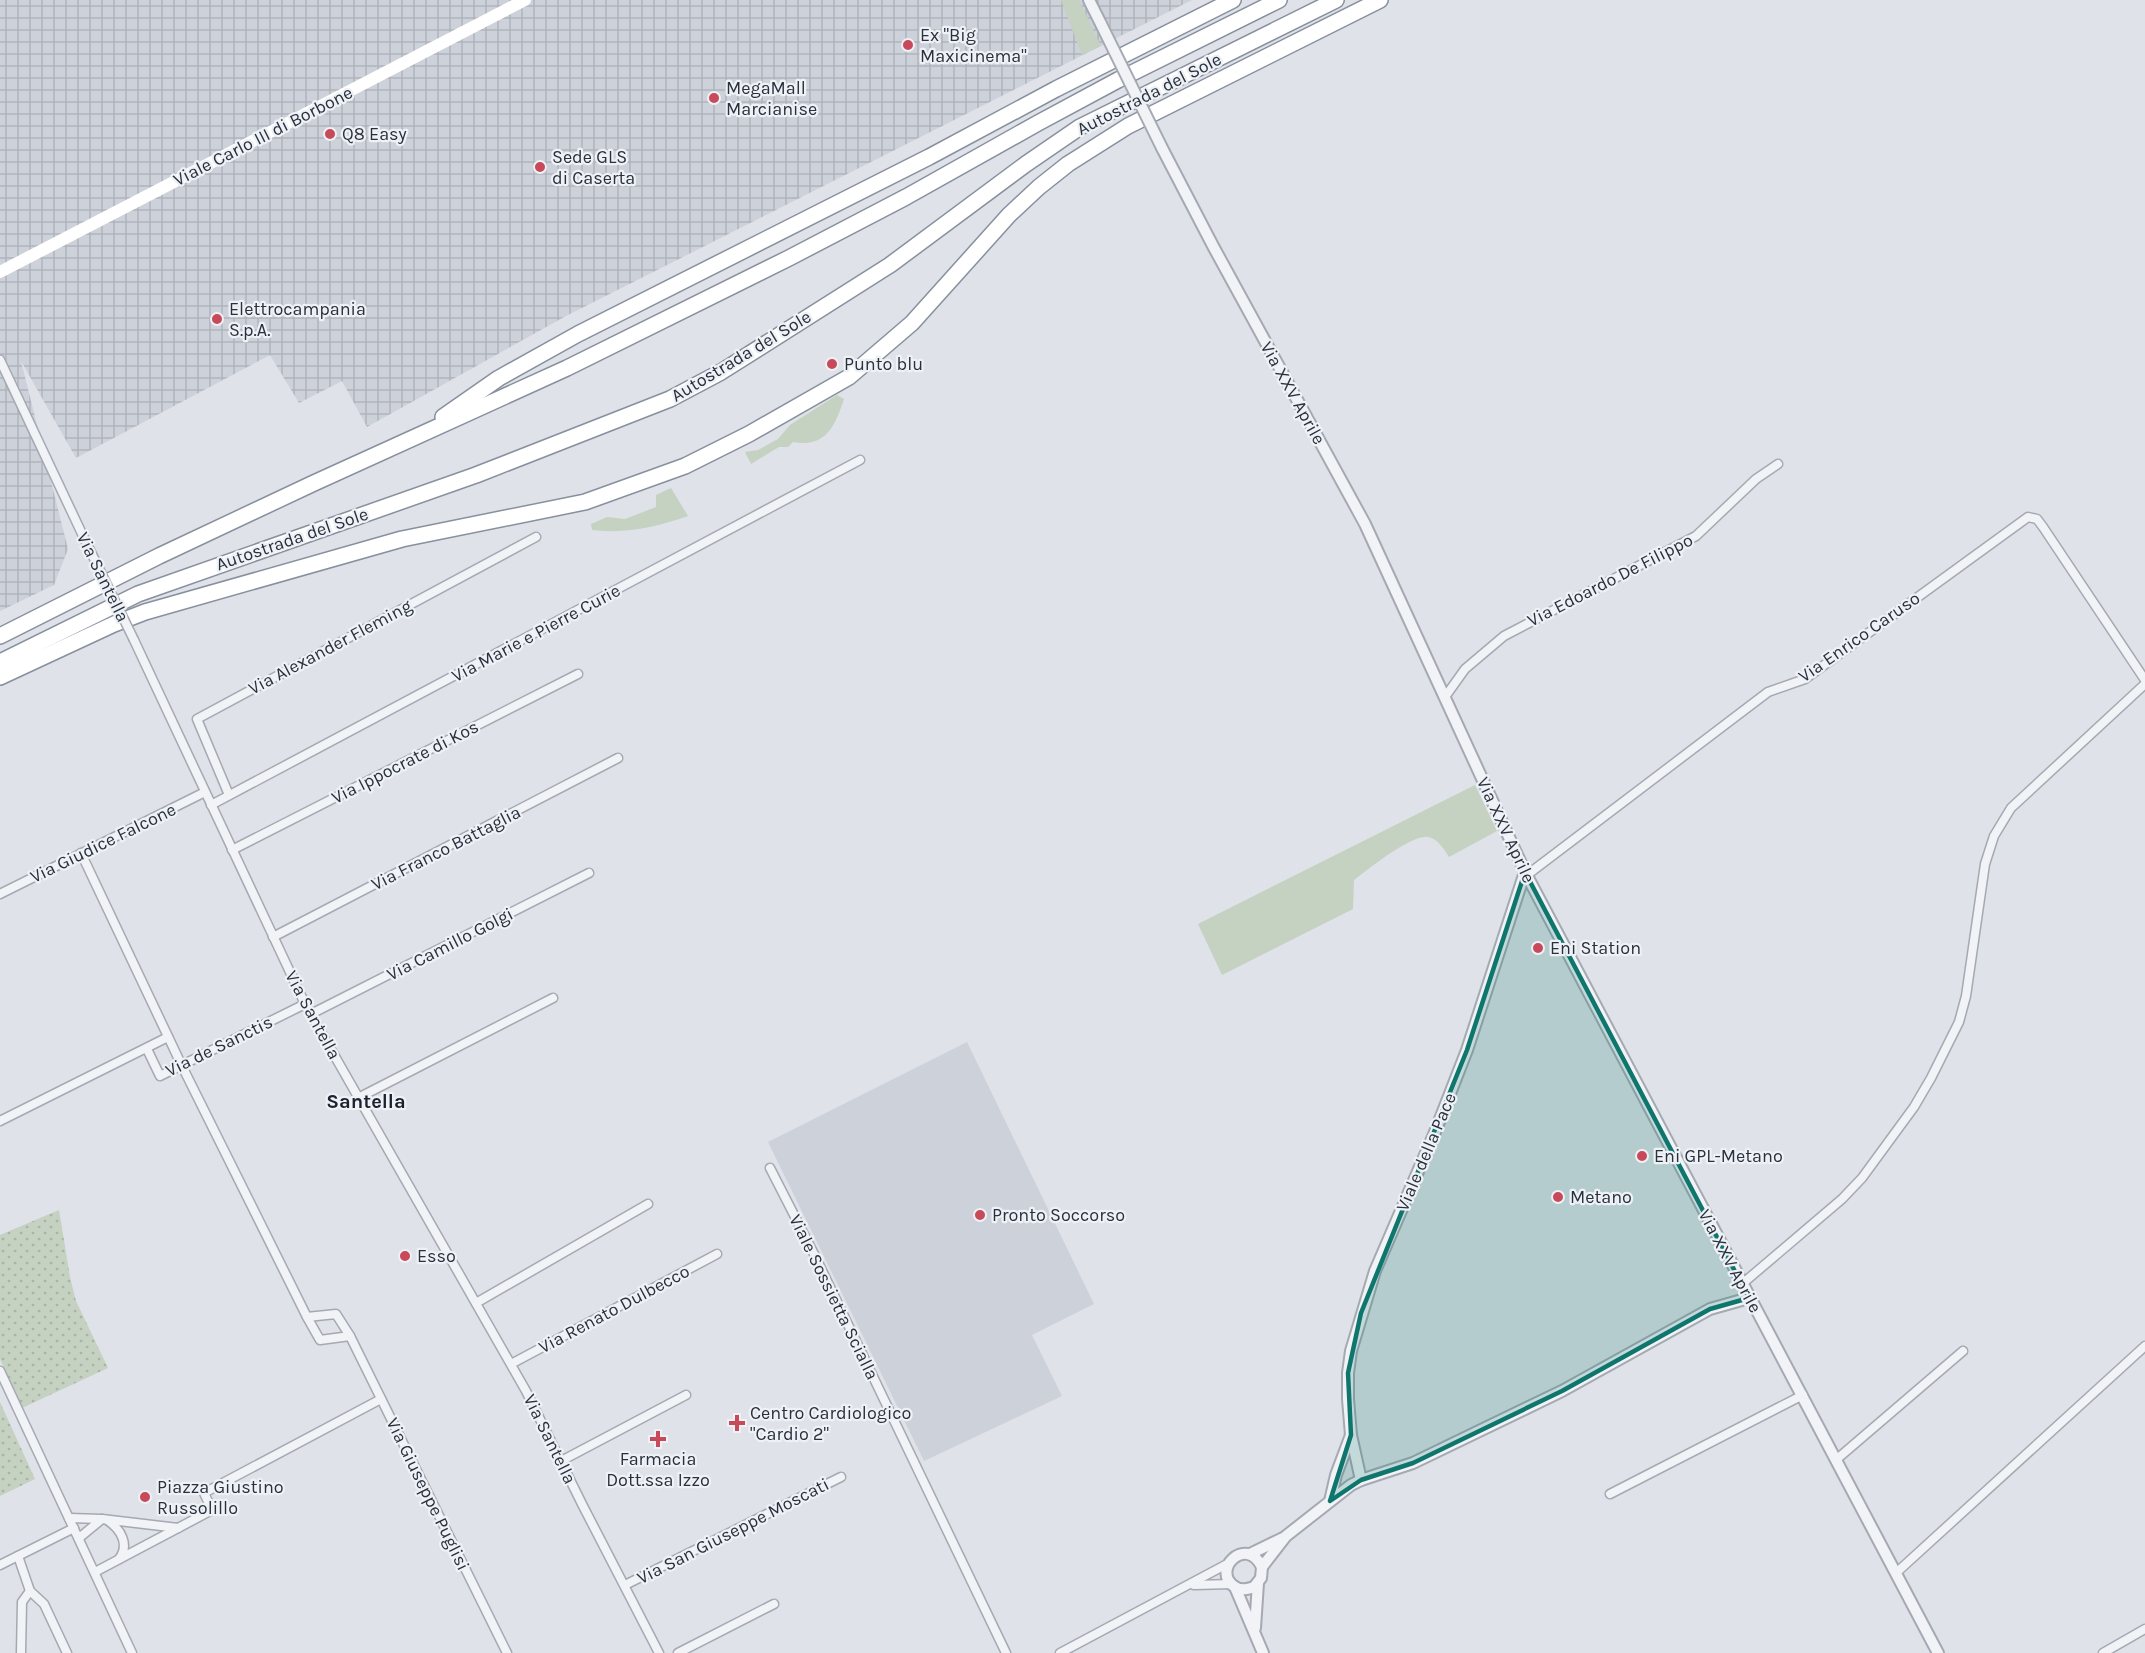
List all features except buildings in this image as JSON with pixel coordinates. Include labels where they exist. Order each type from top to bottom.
[{"type":"highway","points":[[416,436],[499,378],[578,334],[930,157],[1233,0]]},
{"type":"highway","name":"Autostrada del Sole","points":[[0,636],[159,556],[567,368],[799,253],[897,202],[1108,85],[1279,0]]},
{"type":"highway","name":"Autostrada del Sole","points":[[0,662],[149,590],[476,475],[669,399],[721,372],[890,265],[1080,127],[1336,0]]},
{"type":"highway","points":[[0,677],[145,612],[402,539],[585,502],[691,463],[749,434],[838,384],[858,370],[912,323],[1017,208],[1060,170],[1097,144],[1128,126],[1380,0]]},
{"type":"main road","name":"Viale Carlo III di Borbone","points":[[0,272],[525,0]]},
{"type":"street","name":"Via XXV Aprile","points":[[1089,0],[1213,246],[1365,524],[1526,873],[1938,1653]]},
{"type":"street","name":"Via Santella","points":[[0,360],[310,1014],[511,1364],[659,1653]]},
{"type":"street","name":"Via Marie e Pierre Curie","points":[[211,804],[860,460]]},
{"type":"street","name":"Via Edoardo De Filippo","points":[[1445,697],[1465,669],[1504,636],[1696,537],[1756,479],[1778,464]]},
{"type":"street","name":"Via Enrico Caruso","points":[[1526,873],[1768,692],[1805,679],[2028,517],[2037,519],[2043,527],[2145,682]]},
{"type":"street","name":"Via Alexander Fleming","points":[[229,795],[197,719],[536,537]]},
{"type":"street","name":"Via Ippocrate di Kos","points":[[232,850],[578,674]]},
{"type":"street","points":[[1742,1284],[1842,1199],[1862,1178],[1914,1107],[1959,1022],[1966,996],[1985,864],[2000,824],[2011,808],[2145,682]]},
{"type":"street","name":"Via Franco Battaglia","points":[[273,937],[618,758]]},
{"type":"street","name":"Via Giudice Falcone","points":[[0,894],[205,792]]},
{"type":"street","points":[[81,853],[168,1038],[320,1341],[350,1336]]},
{"type":"street","name":"Via Camillo Golgi","points":[[310,1014],[589,873]]},
{"type":"street","name":"Viale della Pace","points":[[1361,1480],[1352,1435],[1348,1372],[1361,1314],[1375,1271],[1435,1132],[1467,1050],[1526,873]]},
{"type":"street","points":[[358,1098],[553,998]]},
{"type":"street","name":"Via de Sanctis","points":[[147,1048],[160,1076],[305,1004]]},
{"type":"street","name":"Via de Sanctis","points":[[0,1121],[168,1038]]},
{"type":"street","name":"Viale Sossietta Scialla","points":[[770,1168],[814,1254],[1006,1653]]},
{"type":"street","points":[[476,1303],[648,1204]]},
{"type":"street","name":"Via Renato Dulbecco","points":[[511,1364],[717,1254]]},
{"type":"street","points":[[1060,1653],[1191,1585],[1229,1563],[1238,1555],[1250,1554],[1286,1536],[1361,1480],[1413,1463],[1562,1391],[1710,1309],[1749,1298]]},
{"type":"street","name":"Via Giuseppe Puglisi","points":[[307,1317],[336,1314],[350,1336],[507,1653]]},
{"type":"street","points":[[1896,1573],[2145,1346]]},
{"type":"street","points":[[1837,1459],[1963,1351]]},
{"type":"street","points":[[0,1371],[132,1653]]},
{"type":"street","points":[[561,1461],[686,1395]]},
{"type":"street","points":[[1610,1494],[1803,1395]]},
{"type":"street","points":[[95,1572],[213,1510],[204,1493],[381,1399]]},
{"type":"street","points":[[1330,1501],[1336,1475],[1352,1435]]},
{"type":"street","name":"Via San Giuseppe Moscati","points":[[625,1585],[841,1477]]},
{"type":"street","points":[[69,1518],[104,1519],[179,1528]]},
{"type":"street","points":[[79,1538],[104,1519]]},
{"type":"street","points":[[104,1519],[120,1531],[123,1537],[124,1553],[119,1559]]},
{"type":"street","points":[[0,1565],[74,1528]]},
{"type":"street","points":[[1191,1585],[1233,1585],[1250,1589],[1258,1583],[1262,1567],[1286,1536]]},
{"type":"street","points":[[1250,1554],[1262,1567]]},
{"type":"street","points":[[18,1556],[30,1591],[45,1604],[67,1653]]},
{"type":"street","points":[[1229,1563],[1227,1574],[1255,1631],[1263,1653]]},
{"type":"street","points":[[1255,1631],[1258,1583]]},
{"type":"street","points":[[21,1653],[22,1602],[30,1591]]},
{"type":"street","points":[[678,1653],[774,1604]]},
{"type":"street","points":[[2103,1653],[2145,1629]]},
{"type":"highlighted area","points":[[1525,872],[1749,1298],[1710,1309],[1562,1391],[1413,1463],[1361,1480],[1330,1501],[1351,1435],[1348,1373],[1361,1313],[1467,1050]]},
{"type":"shaded area","points":[[0,0],[1192,0],[566,316],[367,427],[342,381],[299,403],[270,355],[76,458],[21,361],[68,549],[54,585],[0,611]]},
{"type":"shaded area","points":[[967,1042],[1094,1304],[1032,1335],[1062,1396],[924,1461],[768,1142]]},
{"type":"green space","points":[[1061,0],[1079,0],[1101,46],[1082,55]]},
{"type":"green space","points":[[837,395],[844,399],[828,433],[814,442],[793,442],[788,447],[779,447],[751,464],[745,452],[758,450],[778,439],[790,425]]},
{"type":"green space","points":[[671,488],[688,516],[641,529],[592,530],[591,524],[607,517],[625,519],[656,507],[656,495]]},
{"type":"green space","points":[[1475,785],[1497,831],[1449,857],[1435,840],[1428,837],[1421,837],[1401,846],[1354,880],[1353,909],[1222,975],[1198,924]]},
{"type":"green space","points":[[59,1210],[76,1301],[108,1368],[22,1408],[0,1359],[0,1235]]},
{"type":"green space","points":[[0,1402],[35,1479],[0,1496]]},
{"type":"place","name":"Ex \"Big Maxicinema\"","points":[[908,45]]},
{"type":"place","name":"MegaMall Marcianise","points":[[714,98]]},
{"type":"place","name":"Q8 Easy","points":[[330,134]]},
{"type":"place","name":"Sede GLS di Caserta","points":[[540,167]]},
{"type":"place","name":"Elettrocampania S.p.A.","points":[[217,319]]},
{"type":"place","name":"Punto blu","points":[[832,364]]},
{"type":"place","name":"Eni Station","points":[[1538,948]]},
{"type":"place","name":"Eni GPL-Metano","points":[[1642,1156]]},
{"type":"place","name":"Metano","points":[[1558,1197]]},
{"type":"place","name":"Pronto Soccorso","points":[[980,1215]]},
{"type":"place","name":"Esso","points":[[405,1256]]},
{"type":"place","name":"Centro Cardiologico \"Cardio 2\"","points":[[737,1423]]},
{"type":"place","name":"Farmacia Dott.ssa Izzo","points":[[658,1439]]},
{"type":"place","name":"Piazza Giustino Russolillo","points":[[145,1497]]},
{"type":"district","name":"Santella","points":[[366,1101]]}]
